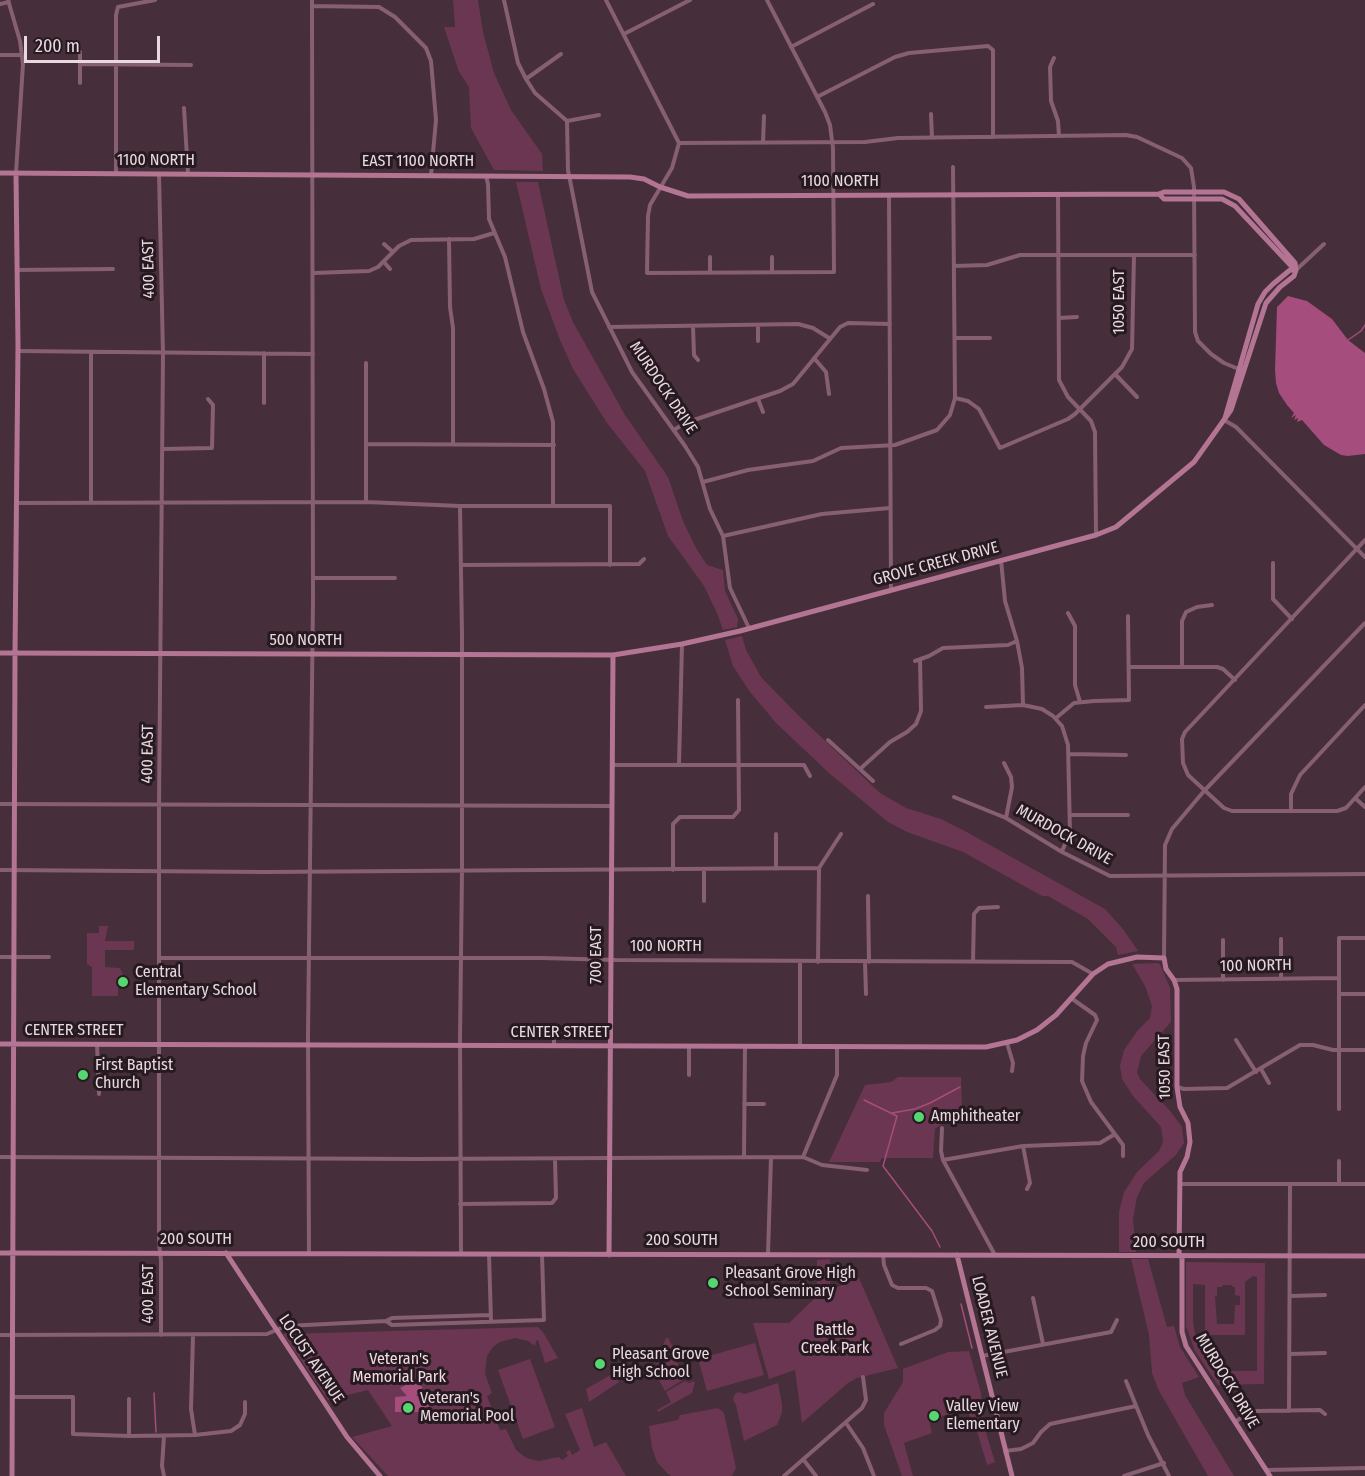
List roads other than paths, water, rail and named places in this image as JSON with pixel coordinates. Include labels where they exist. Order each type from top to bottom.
[{"type":"street","points":[[116,174],[116,15],[118,7],[155,0]]},
{"type":"street","points":[[309,1254],[308,1046],[314,273],[311,175],[312,0]]},
{"type":"street","points":[[504,0],[519,63],[535,93],[567,121],[599,115]]},
{"type":"street","points":[[606,0],[679,143],[672,168],[650,205],[647,273],[834,272],[833,143],[830,124],[767,0]]},
{"type":"street","points":[[624,34],[690,0]]},
{"type":"street","points":[[0,4],[9,1],[22,55],[16,174],[18,351],[12,1476]]},
{"type":"street","points":[[791,48],[873,4]]},
{"type":"street","points":[[312,6],[379,7],[395,17],[426,48],[431,61],[436,120],[431,175]]},
{"type":"street","points":[[817,97],[896,57],[909,53],[988,46],[993,51],[993,137]]},
{"type":"street","points":[[80,52],[80,83]]},
{"type":"street","points":[[526,79],[561,54]]},
{"type":"street","points":[[0,55],[22,55]]},
{"type":"street","points":[[1054,58],[1050,67],[1051,101],[1058,121],[1059,136]]},
{"type":"street","points":[[80,64],[191,65]]},
{"type":"street","points":[[184,108],[188,174]]},
{"type":"street","points":[[931,114],[932,138]]},
{"type":"street","points":[[764,116],[764,143]]},
{"type":"street","name":"MURDOCK DRIVE","points":[[567,121],[570,176],[592,292],[632,372],[693,458],[703,482],[710,509],[723,536],[730,588],[748,628]]},
{"type":"street","points":[[679,143],[833,143],[932,138],[1126,135],[1137,137],[1182,158],[1191,168],[1194,192],[1195,332],[1198,341],[1217,359],[1242,371]]},
{"type":"street","points":[[703,482],[748,470],[813,461],[841,448],[890,446],[937,430],[950,415],[956,398],[953,167]]},
{"type":"street","name":"1100 NORTH","points":[[0,173],[311,175]]},
{"type":"street","name":"400 EAST","points":[[159,174],[163,354],[159,805],[161,1335]]},
{"type":"street","name":"EAST 1100 NORTH","points":[[311,175],[526,175]]},
{"type":"street","points":[[486,175],[489,219],[505,257],[523,332],[544,389],[553,422],[554,506]]},
{"type":"street","name":"1100 NORTH","points":[[526,175],[630,177],[644,179],[688,196],[1224,192],[1239,199],[1295,263],[1296,270]]},
{"type":"street","points":[[1058,194],[1059,380],[1068,397],[1091,421],[1095,432],[1096,535]]},
{"type":"street","name":"1100 NORTH","points":[[1159,194],[1164,199],[1222,199],[1235,206],[1289,266],[1296,270]]},
{"type":"street","points":[[889,195],[891,591]]},
{"type":"street","points":[[314,273],[374,270],[402,244],[411,240],[474,239],[494,233]]},
{"type":"street","points":[[449,239],[453,328],[453,443]]},
{"type":"street","points":[[384,244],[393,252]]},
{"type":"street","name":"GROVE CREEK DRIVE","points":[[613,655],[682,645],[891,591],[1096,535],[1116,527],[1194,462],[1224,420],[1242,371],[1257,304],[1273,284],[1290,270],[1296,270],[1324,244]]},
{"type":"street","points":[[954,266],[987,265],[1020,255],[1195,255]]},
{"type":"street","name":"1050 EAST","points":[[1115,374],[1126,362],[1132,349],[1134,255]]},
{"type":"street","points":[[710,257],[710,273]]},
{"type":"street","points":[[772,257],[772,272]]},
{"type":"street","points":[[384,262],[390,268]]},
{"type":"street","points":[[17,270],[113,269]]},
{"type":"street","points":[[1059,318],[1077,317]]},
{"type":"street","points":[[674,430],[685,423],[758,399],[793,384],[840,327],[848,324],[890,324]]},
{"type":"street","points":[[758,325],[759,341]]},
{"type":"street","points":[[609,327],[804,325],[829,338]]},
{"type":"street","points":[[693,326],[694,355],[698,360]]},
{"type":"street","points":[[955,338],[990,338]]},
{"type":"street","points":[[18,351],[313,354]]},
{"type":"street","points":[[90,503],[91,352]]},
{"type":"street","points":[[264,353],[264,403]]},
{"type":"street","points":[[814,358],[826,372],[829,394]]},
{"type":"street","points":[[366,363],[366,502]]},
{"type":"street","points":[[956,398],[968,401],[979,409],[1000,448],[1068,419],[1115,374],[1137,397]]},
{"type":"street","points":[[163,449],[212,448],[213,405],[208,399]]},
{"type":"street","points":[[758,399],[763,412]]},
{"type":"street","points":[[1224,420],[1236,427],[1365,556]]},
{"type":"street","points":[[366,444],[554,445]]},
{"type":"street","points":[[16,503],[366,502],[460,506],[610,506],[610,565]]},
{"type":"street","points":[[460,506],[462,655],[461,1254]]},
{"type":"street","points":[[723,536],[822,514],[890,508]]},
{"type":"street","points":[[1365,540],[1185,732],[1182,739],[1183,763],[1188,775],[1224,808],[1232,811],[1337,811],[1346,808],[1365,787]]},
{"type":"street","points":[[461,564],[610,565],[639,564],[644,559]]},
{"type":"street","points":[[1001,560],[1005,602],[1017,641],[1022,668],[1023,705]]},
{"type":"street","points":[[1273,563],[1273,599],[1292,619]]},
{"type":"street","points":[[313,578],[395,578]]},
{"type":"street","points":[[1182,667],[1182,621],[1186,612],[1197,607],[1212,605]]},
{"type":"street","points":[[1068,613],[1075,626],[1075,686],[1080,702]]},
{"type":"street","points":[[1056,718],[1070,706],[1080,702],[1129,700],[1128,616]]},
{"type":"street","points":[[1093,974],[1120,960],[1137,957],[1164,958],[1165,845],[1172,829],[1204,791],[1365,623]]},
{"type":"street","points":[[860,768],[890,742],[916,724],[921,711],[917,660],[943,648],[1008,645],[1017,641]]},
{"type":"street","points":[[679,764],[682,645]]},
{"type":"street","name":"500 NORTH","points":[[0,653],[613,655]]},
{"type":"street","name":"700 EAST","points":[[609,1255],[613,655]]},
{"type":"street","points":[[1129,667],[1217,667],[1223,669],[1235,680]]},
{"type":"street","points":[[673,870],[673,824],[680,817],[733,817],[739,810],[738,700]]},
{"type":"street","points":[[986,706],[1023,705],[1042,709],[1056,718],[1062,726],[1067,737],[1069,754],[1070,815],[1070,833],[1062,852]]},
{"type":"street","points":[[1291,811],[1291,794],[1300,775],[1365,705]]},
{"type":"street","points":[[828,740],[873,781]]},
{"type":"street","points":[[1069,754],[1126,755]]},
{"type":"street","points":[[1004,763],[1011,777],[1012,787],[1006,818]]},
{"type":"street","points":[[612,765],[804,765],[810,776]]},
{"type":"street","name":"MURDOCK DRIVE","points":[[954,797],[1006,818],[1062,852],[1110,876],[1365,874]]},
{"type":"street","points":[[1355,798],[1365,807]]},
{"type":"street","points":[[0,804],[612,806]]},
{"type":"street","points":[[1070,815],[1128,815]]},
{"type":"street","points":[[776,834],[776,869]]},
{"type":"street","points":[[818,962],[819,868],[842,834]]},
{"type":"street","points":[[0,870],[462,871],[819,868]]},
{"type":"street","points":[[704,870],[704,901]]},
{"type":"street","points":[[866,994],[868,896]]},
{"type":"street","points":[[973,962],[974,914],[979,908],[998,907]]},
{"type":"street","points":[[1339,1109],[1339,938],[1365,938]]},
{"type":"street","points":[[1281,939],[1281,979]]},
{"type":"street","points":[[1223,940],[1223,980]]},
{"type":"street","points":[[0,957],[48,957]]},
{"type":"street","name":"100 NORTH","points":[[160,958],[1072,962],[1093,974]]},
{"type":"street","name":"1050 EAST","points":[[1164,958],[1166,969],[1174,980],[1178,996],[1177,1087],[1180,1107],[1188,1124],[1190,1142],[1187,1157],[1180,1172],[1179,1184],[1181,1256]]},
{"type":"street","points":[[800,962],[800,1046]]},
{"type":"street","name":"CENTER STREET","points":[[0,1044],[979,1047],[1007,1043],[1029,1035],[1045,1025],[1093,974]]},
{"type":"street","name":"100 NORTH","points":[[1174,980],[1338,978]]},
{"type":"street","points":[[1339,994],[1365,994]]},
{"type":"street","points":[[1071,998],[1097,1020],[1086,1042],[1083,1056],[1083,1081],[1092,1102],[1123,1145],[1123,1156]]},
{"type":"street","points":[[554,1026],[554,1046]]},
{"type":"street","points":[[1236,1040],[1269,1083]]},
{"type":"street","points":[[1007,1043],[1013,1063],[1012,1071]]},
{"type":"street","points":[[97,1044],[99,1094]]},
{"type":"street","points":[[1177,1087],[1184,1089],[1227,1088],[1300,1045],[1339,1050],[1364,1050]]},
{"type":"street","points":[[689,1046],[689,1074]]},
{"type":"street","points":[[744,1157],[745,1046]]},
{"type":"street","points":[[803,1157],[837,1075],[837,1047]]},
{"type":"street","points":[[744,1104],[764,1104]]},
{"type":"street","points":[[942,1128],[943,1160],[996,1255]]},
{"type":"street","points":[[943,1160],[1023,1146],[1100,1143],[1115,1134]]},
{"type":"street","points":[[1023,1146],[1030,1183],[1027,1189]]},
{"type":"street","points":[[0,1157],[460,1159],[803,1157],[822,1165],[867,1170]]},
{"type":"street","points":[[768,1254],[771,1157]]},
{"type":"street","points":[[460,1204],[549,1204],[555,1199],[555,1159]]},
{"type":"street","points":[[1339,1161],[1339,1184]]},
{"type":"street","points":[[1179,1184],[1365,1184]]},
{"type":"street","points":[[1289,1411],[1290,1184]]},
{"type":"street","name":"200 SOUTH","points":[[0,1253],[1365,1256]]},
{"type":"street","name":"LOCUST AVENUE","points":[[226,1253],[347,1437],[380,1476]]},
{"type":"street","points":[[489,1254],[491,1321]]},
{"type":"street","points":[[386,1321],[392,1325],[544,1320],[542,1254]]},
{"type":"street","points":[[883,1254],[884,1265],[892,1285],[898,1288],[926,1288],[932,1291],[941,1320],[940,1326],[935,1330],[900,1344]]},
{"type":"street","name":"LOADER AVENUE","points":[[957,1255],[1012,1476]]},
{"type":"street","name":"MURDOCK DRIVE","points":[[1181,1256],[1182,1332],[1186,1346],[1268,1473]]},
{"type":"street","points":[[1290,1296],[1326,1295]]},
{"type":"street","points":[[1033,1298],[1043,1344]]},
{"type":"street","points":[[0,1335],[267,1334],[286,1326],[386,1321],[392,1318],[490,1315]]},
{"type":"street","points":[[982,1356],[1111,1332],[1117,1320]]},
{"type":"street","points":[[192,1336],[191,1409],[195,1435]]},
{"type":"street","points":[[1290,1354],[1324,1353]]},
{"type":"street","points":[[784,1476],[865,1404],[863,1377]]},
{"type":"street","points":[[1126,1380],[1148,1435],[1169,1476]]},
{"type":"street","points":[[12,1397],[73,1396],[73,1434],[129,1436],[195,1435],[231,1431],[240,1425],[245,1414],[245,1402]]},
{"type":"street","points":[[129,1399],[129,1436]]},
{"type":"street","points":[[1005,1450],[1021,1449],[1033,1443],[1050,1424],[1136,1406]]},
{"type":"street","points":[[1235,1422],[1248,1413],[1256,1411],[1320,1410],[1325,1414]]},
{"type":"street","points":[[846,1423],[863,1448],[874,1476]]},
{"type":"street","points":[[164,1436],[162,1466],[164,1476]]},
{"type":"street","points":[[803,1459],[816,1476]]},
{"type":"street","points":[[1124,1476],[1164,1463]]},
{"type":"street","points":[[1268,1473],[1365,1468]]},
{"type":"waterway","points":[[1348,340],[1361,331],[1365,325]]},
{"type":"waterway","points":[[892,1113],[915,1109],[960,1087]]},
{"type":"waterway","points":[[864,1100],[897,1116],[883,1166],[932,1231],[940,1247]]},
{"type":"waterway","points":[[961,1304],[972,1348]]},
{"type":"waterway","points":[[154,1393],[156,1432]]},
{"type":"place","name":"Central Elementary School","points":[[123,982]]},
{"type":"place","name":"First Baptist Church","points":[[83,1075]]},
{"type":"place","name":"Amphitheater","points":[[919,1117]]},
{"type":"place","name":"Pleasant Grove High School Seminary","points":[[713,1283]]},
{"type":"place","name":"Pleasant Grove High School","points":[[600,1364]]},
{"type":"place","name":"Veteran's Memorial Pool","points":[[408,1408]]},
{"type":"place","name":"Valley View Elementary","points":[[934,1416]]},
{"type":"park label","name":"Battle Creek Park","points":[[835,1340]]},
{"type":"park label","name":"Veteran's Memorial Park","points":[[399,1369]]}]
